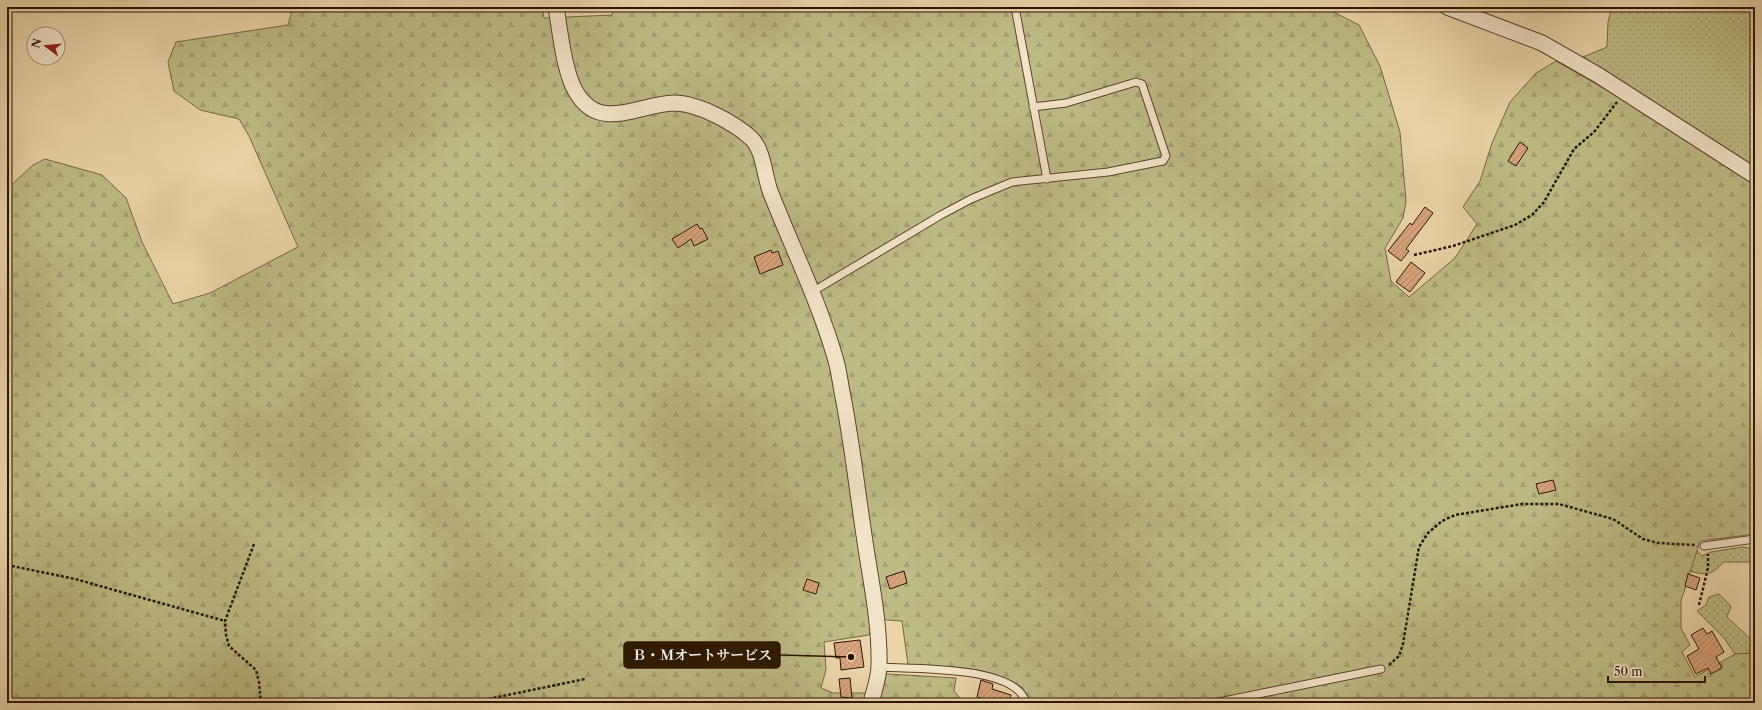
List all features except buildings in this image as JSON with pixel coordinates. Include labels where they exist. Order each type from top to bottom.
[{"type":"street","points":[[556,7],[568,70],[574,90],[582,101],[595,112],[611,115],[653,105],[676,103],[698,107],[723,119],[752,140],[759,151],[770,192],[812,292],[835,356],[846,415],[877,619],[879,666],[871,703]]},
{"type":"street","points":[[1447,7],[1542,42],[1624,92],[1755,176]]},
{"type":"lane","points":[[1015,7],[1047,179]]},
{"type":"lane","points":[[812,292],[972,199],[1012,182],[1108,172],[1163,161],[1166,156],[1142,84],[1136,82],[1066,103],[1033,107]]},
{"type":"lane","points":[[1706,546],[1755,539]]},
{"type":"lane","points":[[879,666],[979,674],[1008,683],[1019,690],[1026,703]]},
{"type":"lane","points":[[1214,703],[1381,669]]},
{"type":"path","points":[[1414,255],[1453,246],[1515,225],[1532,215],[1544,202],[1574,150],[1598,127],[1624,92]]},
{"type":"path","points":[[1381,669],[1392,664],[1399,656],[1403,644],[1419,548],[1428,532],[1442,521],[1455,515],[1522,504],[1559,504],[1613,519],[1643,539],[1658,543],[1706,546],[1708,568],[1699,604]]},
{"type":"path","points":[[254,544],[226,621],[226,635],[229,646],[256,670],[261,703]]},
{"type":"path","points":[[7,565],[75,579],[226,621]]},
{"type":"path","points":[[469,703],[585,679]]},
{"type":"green space","points":[[293,7],[542,7],[544,18],[612,15],[614,7],[1198,7],[1205,9],[1231,7],[1324,7],[1359,25],[1380,66],[1400,132],[1406,201],[1403,218],[1385,248],[1391,281],[1409,297],[1455,258],[1477,224],[1463,207],[1480,181],[1492,143],[1510,102],[1536,73],[1556,61],[1656,118],[1755,180],[1755,534],[1700,541],[1681,601],[1681,628],[1690,645],[1682,652],[1695,677],[1735,654],[1755,653],[1755,703],[1023,703],[1023,688],[1010,680],[996,675],[982,671],[953,667],[908,665],[902,621],[874,619],[869,635],[824,642],[826,669],[821,688],[833,693],[867,693],[887,674],[956,678],[954,691],[964,703],[7,703],[7,189],[33,165],[45,159],[102,175],[126,198],[142,242],[173,304],[210,293],[298,247],[249,136],[239,119],[200,110],[174,91],[168,62],[176,42],[288,25]]},
{"type":"green space","points":[[1612,7],[1755,7],[1755,168],[1583,57],[1607,47],[1608,22]]},
{"type":"green space","points":[[1743,547],[1754,549],[1752,562],[1724,562],[1716,570],[1705,574],[1690,571],[1697,551],[1702,556],[1711,552]]},
{"type":"green space","points":[[1719,594],[1731,606],[1727,617],[1755,643],[1755,653],[1735,654],[1724,638],[1697,611],[1706,605],[1709,597]]},
{"type":"place","name":"Ｂ・Ｍオートサービス","points":[[851,657]]}]
